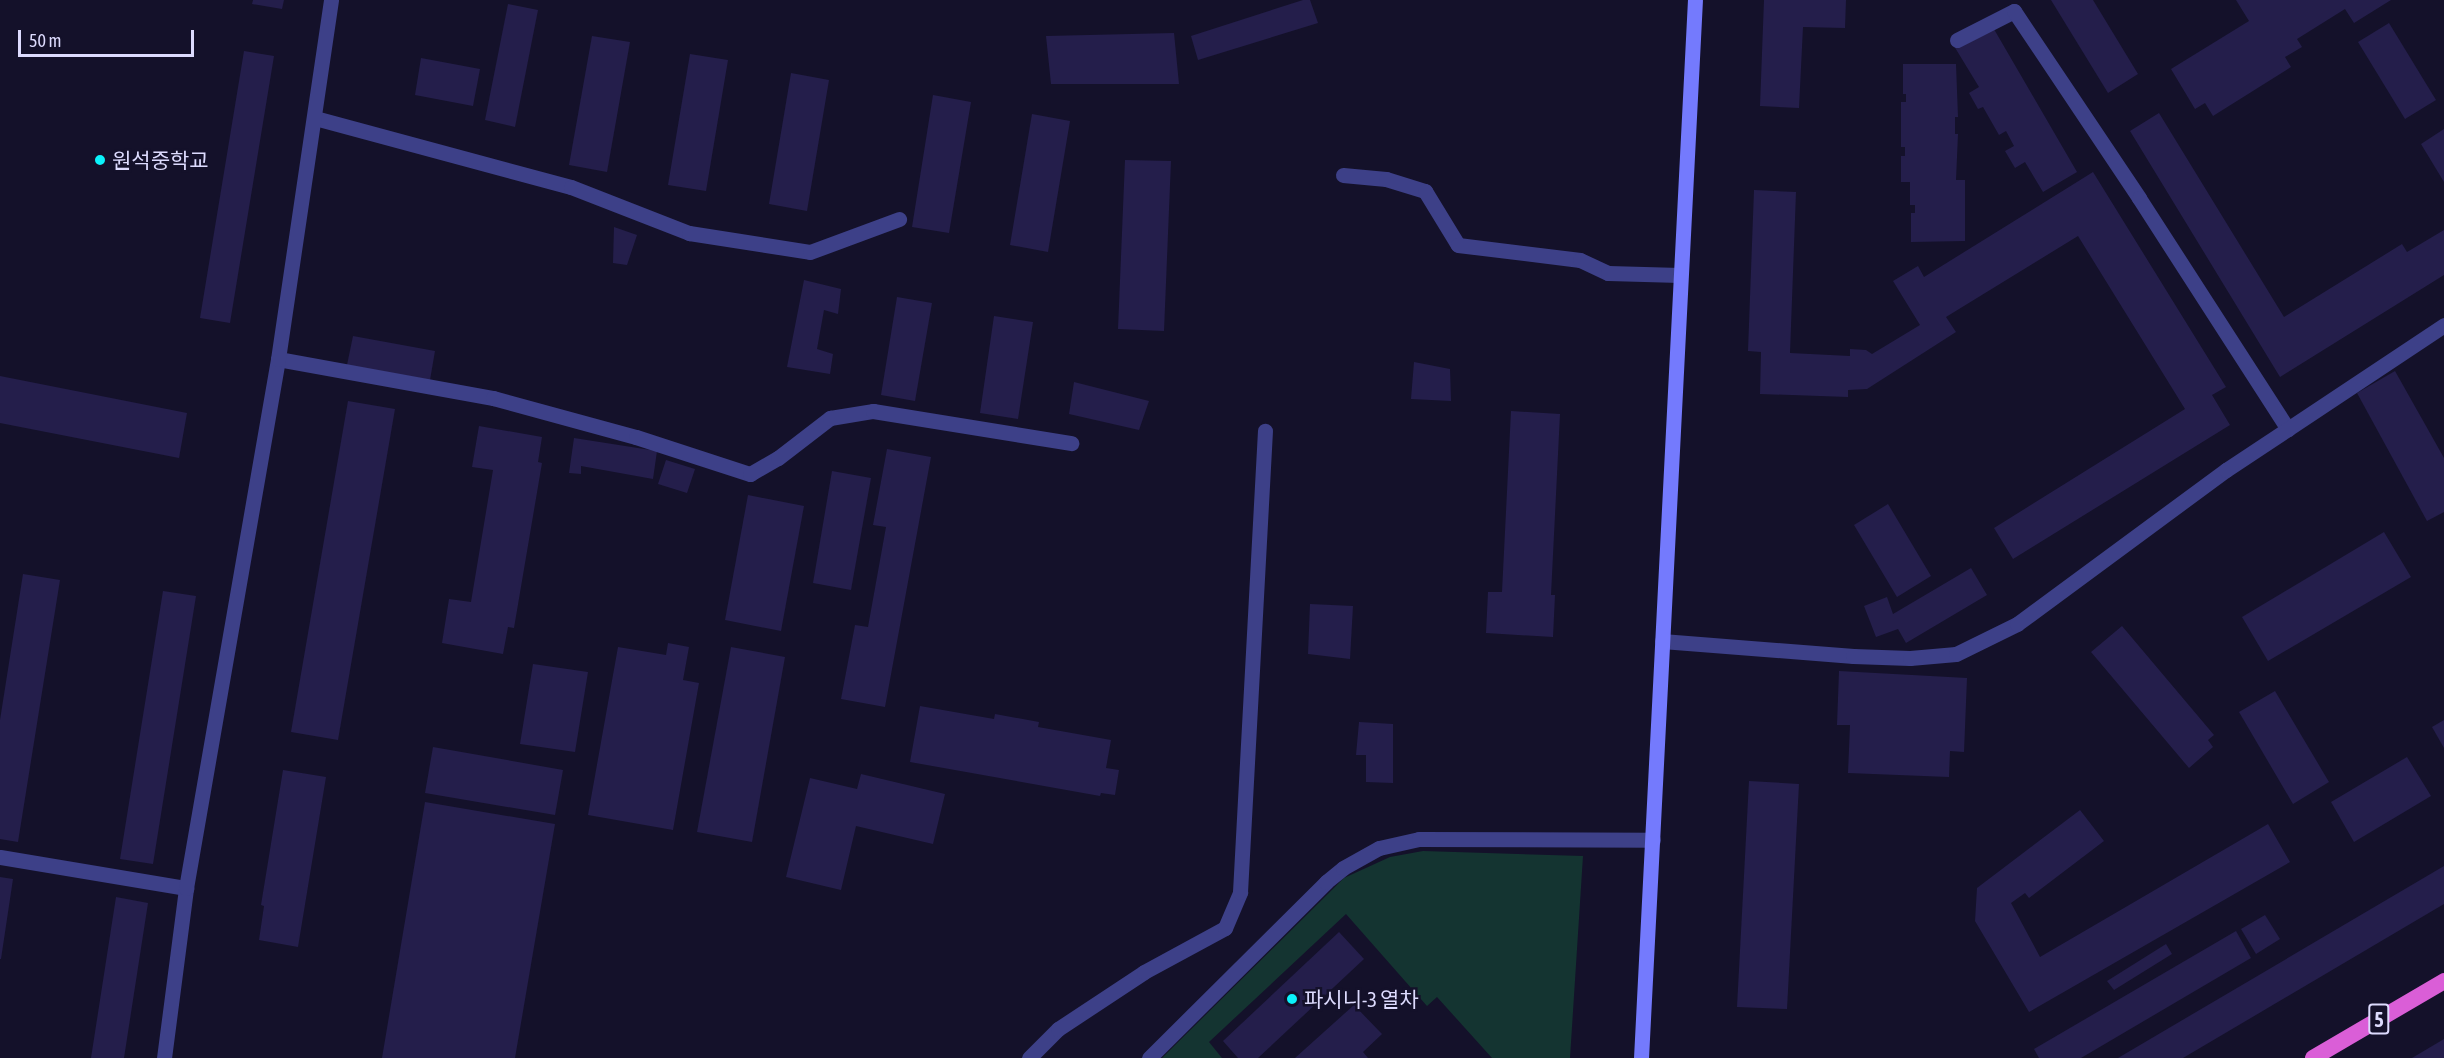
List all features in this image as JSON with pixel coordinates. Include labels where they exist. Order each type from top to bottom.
[{"type":"highway","name":"5","points":[[2313,1058],[2444,981]]},
{"type":"main road","points":[[1641,1058],[1695,0]]},
{"type":"street","points":[[164,1058],[186,888],[278,359],[331,0]]},
{"type":"street","points":[[1957,40],[2014,11],[2139,198],[2288,429]]},
{"type":"street","points":[[315,118],[571,188],[689,233],[810,252],[899,219]]},
{"type":"street","points":[[1343,175],[1386,179],[1425,191],[1458,245],[1580,260],[1608,273],[1680,275]]},
{"type":"street","points":[[1662,641],[1853,656],[1910,658],[1956,654],[2017,624],[2288,429],[2444,325]]},
{"type":"street","points":[[278,359],[493,398],[636,437],[750,474],[778,458],[830,418],[873,411],[1071,443]]},
{"type":"street","points":[[1029,1058],[1058,1029],[1144,972],[1225,928],[1240,892],[1265,431]]},
{"type":"street","points":[[1149,1058],[1326,882],[1343,868],[1379,848],[1419,839],[1653,840]]},
{"type":"street","points":[[0,857],[186,888]]},
{"type":"green space","points":[[1423,851],[1583,856],[1570,1058],[1492,1058],[1437,997],[1427,1006],[1346,914],[1209,1042],[1222,1058],[1162,1058],[1344,878],[1390,857]]},
{"type":"building","points":[[253,0],[284,0],[282,9],[252,4]]},
{"type":"building","points":[[1303,0],[1310,0],[1318,23],[1198,60],[1191,36]]},
{"type":"building","points":[[1764,0],[1846,0],[1845,28],[1803,27],[1799,108],[1760,106]]},
{"type":"building","points":[[2051,0],[2093,0],[2138,74],[2108,93]]},
{"type":"building","points":[[2236,0],[2391,0],[2354,23],[2345,9],[2297,39],[2302,47],[2285,57],[2291,67],[2213,116],[2205,103],[2195,109],[2171,69],[2249,21]]},
{"type":"building","points":[[508,4],[538,10],[515,127],[485,120]]},
{"type":"building","points":[[2389,23],[2436,100],[2405,119],[2358,42]]},
{"type":"building","points":[[1991,24],[2077,172],[2043,192],[2025,162],[2015,168],[2005,151],[2014,146],[2006,131],[1999,135],[1983,107],[1978,109],[1969,93],[1979,87],[1954,46]]},
{"type":"building","points":[[1174,33],[1179,84],[1051,84],[1046,36]]},
{"type":"building","points":[[592,36],[630,42],[607,172],[569,165]]},
{"type":"building","points":[[244,51],[274,56],[230,323],[200,318]]},
{"type":"building","points":[[690,54],[728,60],[706,191],[668,185]]},
{"type":"building","points":[[421,58],[480,69],[473,106],[415,95]]},
{"type":"building","points":[[1903,64],[1956,64],[1958,117],[1955,117],[1955,134],[1958,134],[1956,180],[1965,180],[1965,241],[1911,242],[1911,213],[1915,213],[1915,205],[1910,205],[1910,182],[1901,182],[1901,156],[1905,156],[1905,147],[1901,147],[1901,102],[1906,102],[1906,94],[1903,94]]},
{"type":"building","points":[[791,73],[829,80],[807,211],[769,204]]},
{"type":"building","points":[[933,95],[971,102],[949,233],[912,227]]},
{"type":"building","points":[[2159,113],[2284,317],[2402,244],[2407,252],[2444,230],[2444,275],[2280,377],[2130,131]]},
{"type":"building","points":[[1032,114],[1070,121],[1048,252],[1010,245]]},
{"type":"building","points":[[2444,129],[2444,182],[2421,144]]},
{"type":"building","points":[[1125,160],[1171,161],[1164,331],[1118,329]]},
{"type":"building","points":[[2093,172],[2226,387],[2212,395],[2230,425],[2013,559],[1994,528],[2185,409],[2078,236],[1946,317],[1956,332],[1867,389],[1848,390],[1848,397],[1760,394],[1761,352],[1748,351],[1754,190],[1796,192],[1790,353],[1850,356],[1850,349],[1866,350],[1872,354],[1920,325],[1893,281],[1918,266],[1924,277]]},
{"type":"building","points":[[614,227],[637,235],[627,265],[613,263]]},
{"type":"building","points":[[804,280],[841,289],[838,314],[824,310],[817,349],[833,354],[830,374],[787,367]]},
{"type":"building","points":[[897,297],[932,303],[915,401],[881,395]]},
{"type":"building","points":[[994,316],[1033,322],[1018,419],[980,413]]},
{"type":"building","points":[[353,336],[435,351],[430,380],[347,365]]},
{"type":"building","points":[[1414,362],[1450,369],[1451,401],[1411,399]]},
{"type":"building","points":[[2395,371],[2444,458],[2444,512],[2427,521],[2357,393]]},
{"type":"building","points":[[0,376],[187,413],[179,458],[0,423]]},
{"type":"building","points":[[1074,382],[1149,401],[1139,430],[1069,414]]},
{"type":"building","points":[[348,401],[395,409],[338,740],[291,732]]},
{"type":"building","points":[[1511,411],[1560,414],[1551,595],[1555,595],[1553,637],[1486,633],[1488,592],[1502,592]]},
{"type":"building","points":[[479,426],[542,437],[538,462],[542,463],[514,628],[508,627],[503,654],[442,643],[449,599],[471,602],[493,470],[472,467]]},
{"type":"building","points":[[574,438],[657,451],[653,479],[581,466],[581,474],[569,473]]},
{"type":"building","points":[[887,449],[931,457],[885,707],[841,699],[855,625],[868,627],[886,527],[873,525]]},
{"type":"building","points":[[666,460],[695,469],[687,493],[658,484]]},
{"type":"building","points":[[832,471],[871,478],[851,590],[813,583]]},
{"type":"building","points":[[748,495],[804,506],[781,631],[725,620]]},
{"type":"building","points":[[1888,504],[1931,576],[1897,597],[1854,525]]},
{"type":"building","points":[[2384,532],[2411,577],[2268,661],[2242,617]]},
{"type":"building","points":[[1971,568],[1987,595],[1906,643],[1898,629],[1876,637],[1864,606],[1887,597],[1893,614]]},
{"type":"building","points":[[23,574],[60,580],[18,842],[0,839],[0,720]]},
{"type":"building","points":[[163,591],[196,596],[153,864],[120,859]]},
{"type":"building","points":[[1310,604],[1353,606],[1350,659],[1308,654]]},
{"type":"building","points":[[2122,626],[2214,735],[2208,740],[2213,747],[2189,768],[2091,652]]},
{"type":"building","points":[[668,643],[689,647],[683,680],[699,683],[673,830],[588,815],[618,647],[666,655]]},
{"type":"building","points":[[731,647],[785,657],[752,842],[697,832]]},
{"type":"building","points":[[533,664],[588,672],[575,752],[520,744]]},
{"type":"building","points":[[1839,671],[1967,678],[1964,752],[1950,751],[1949,777],[1848,773],[1850,725],[1837,725]]},
{"type":"building","points":[[2275,691],[2329,782],[2293,804],[2239,712]]},
{"type":"building","points":[[920,706],[994,719],[995,714],[1039,722],[1038,727],[1111,740],[1106,768],[1119,770],[1115,795],[1101,793],[1100,796],[910,762]]},
{"type":"building","points":[[2444,720],[2444,748],[2432,727]]},
{"type":"building","points":[[1359,722],[1393,724],[1393,783],[1366,782],[1366,755],[1356,755]]},
{"type":"building","points":[[433,747],[563,770],[555,815],[425,793]]},
{"type":"building","points":[[2407,757],[2431,796],[2354,842],[2331,802]]},
{"type":"building","points":[[283,770],[326,777],[298,947],[259,940],[264,906],[261,905]]},
{"type":"building","points":[[861,774],[945,794],[933,844],[856,826],[841,890],[786,877],[810,778],[857,789]]},
{"type":"building","points":[[1749,781],[1799,784],[1787,1009],[1737,1007]]},
{"type":"building","points":[[425,802],[555,824],[515,1058],[382,1058]]},
{"type":"building","points":[[2080,810],[2104,841],[2029,898],[2025,893],[2011,903],[2040,957],[2268,824],[2290,862],[2029,1012],[1975,921],[1977,888]]},
{"type":"building","points":[[2444,866],[2444,904],[2183,1058],[2118,1058]]},
{"type":"building","points":[[0,877],[13,879],[1,959],[0,959]]},
{"type":"building","points":[[116,897],[148,903],[124,1058],[91,1058]]},
{"type":"building","points":[[2265,915],[2280,939],[2256,954],[2241,929]]},
{"type":"building","points":[[2236,931],[2251,958],[2081,1058],[2039,1058],[2034,1049]]},
{"type":"building","points":[[1339,932],[1364,959],[1258,1058],[1238,1058],[1223,1041]]},
{"type":"building","points":[[2166,944],[2172,954],[2114,990],[2107,981]]},
{"type":"building","points":[[1354,1005],[1382,1034],[1363,1052],[1368,1058],[1295,1058]]},
{"type":"building","points":[[2444,1039],[2444,1058],[2412,1058]]},
{"type":"place","name":"원석중학교","points":[[100,160]]},
{"type":"place","name":"파시니-3 열차","points":[[1292,999]]}]
